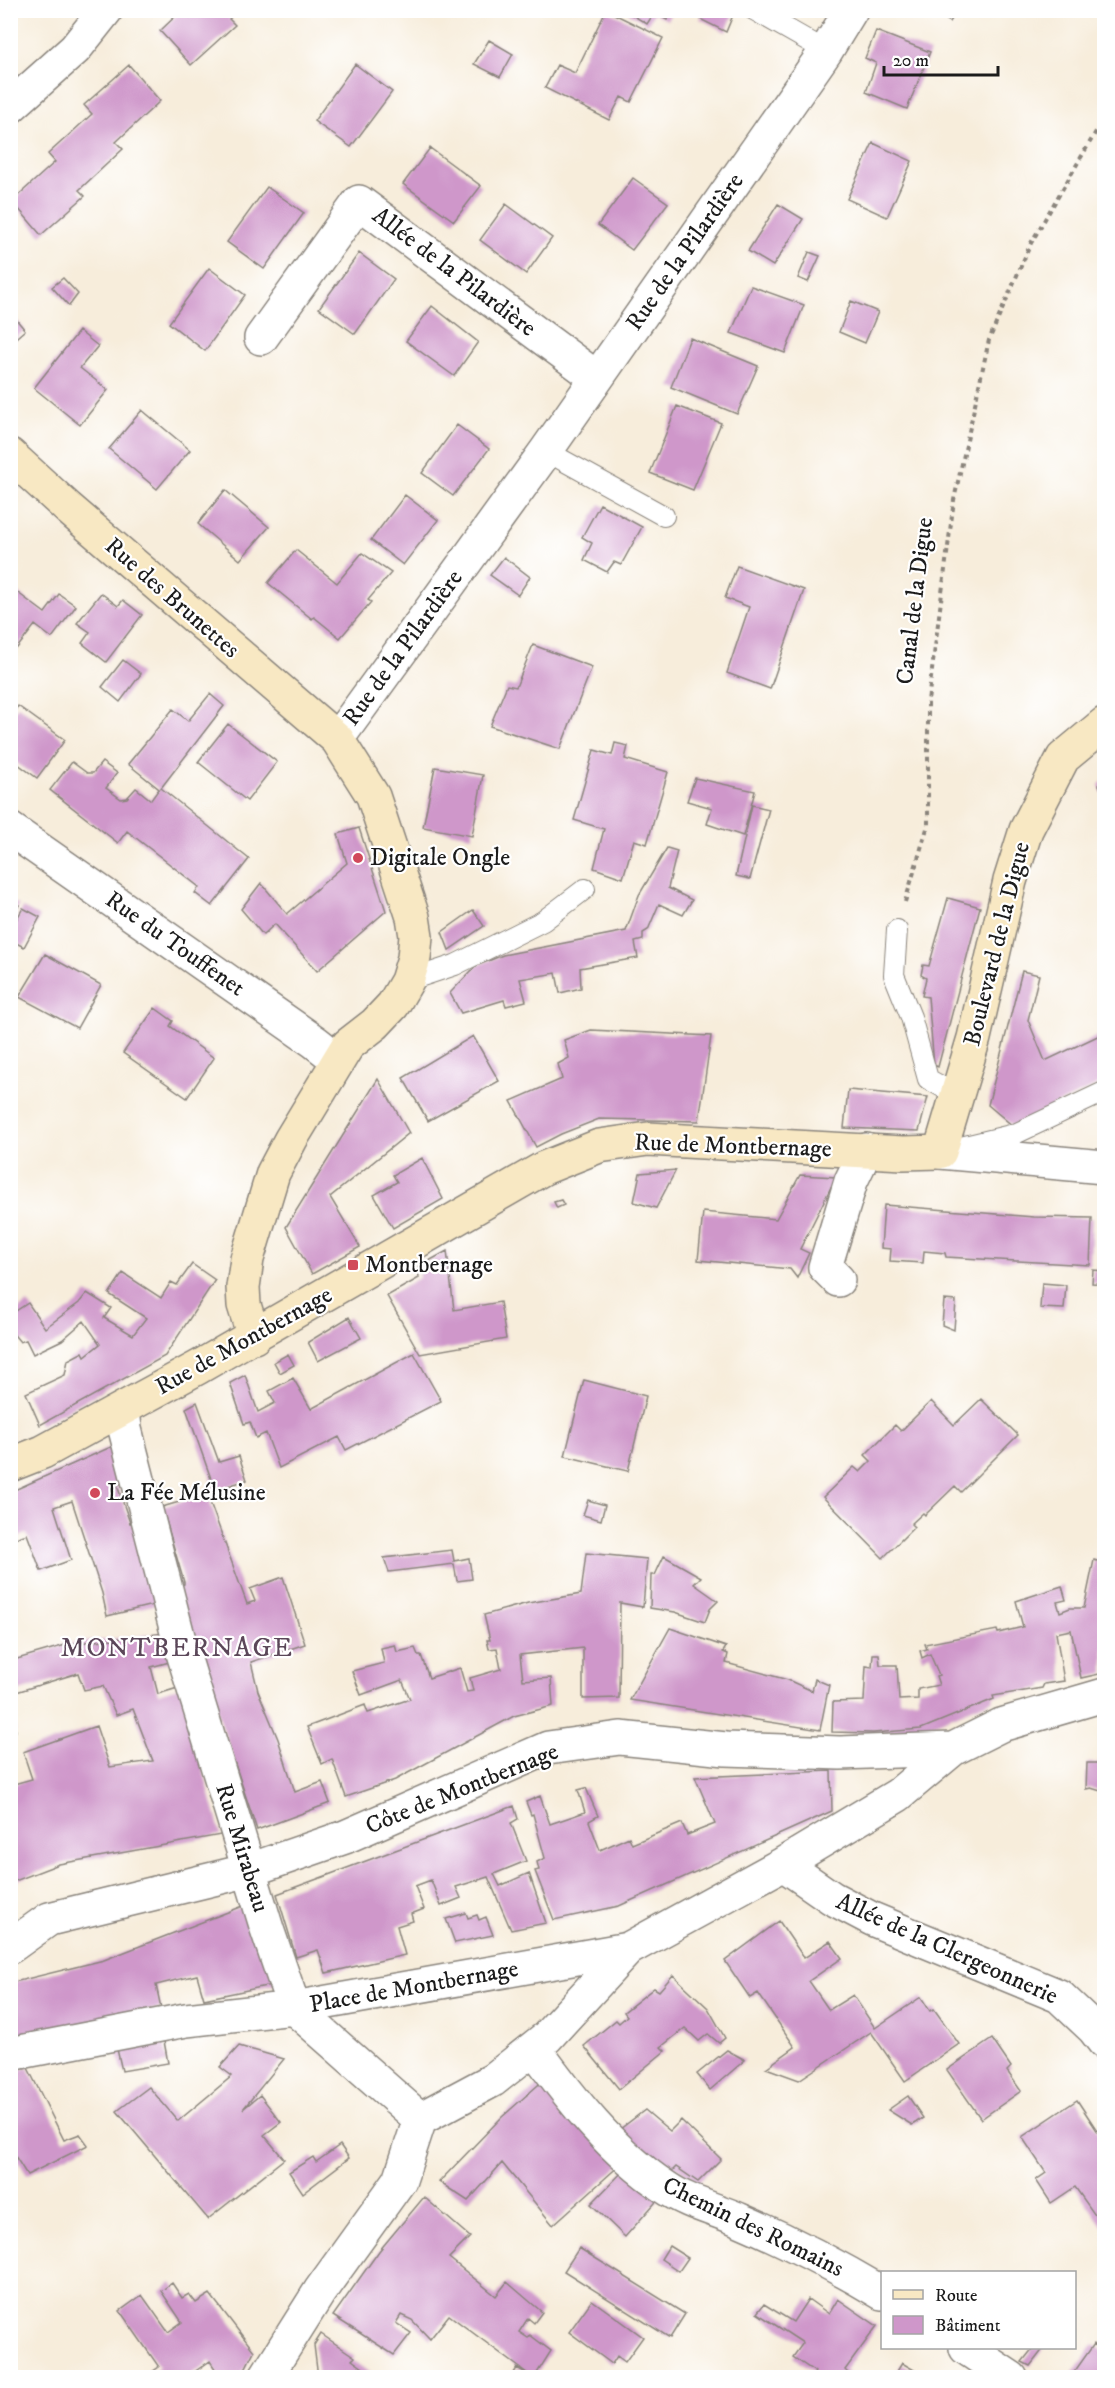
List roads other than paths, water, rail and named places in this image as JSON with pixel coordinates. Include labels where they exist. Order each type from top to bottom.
[{"type":"street","points":[[10,107],[75,49],[106,10]]},
{"type":"street","name":"Rue de la Pilardière","points":[[254,1337],[244,1305],[243,1287],[247,1259],[273,1173],[348,1045],[375,1024],[393,1005],[406,981],[414,958],[416,936],[413,917],[373,796],[337,739],[546,451],[826,51],[851,10]]},
{"type":"street","name":"Allée de la Pilardière","points":[[261,339],[359,202],[597,378]]},
{"type":"street","name":"Rue des Brunettes","points":[[10,455],[68,508],[337,739]]},
{"type":"street","name":"Boulevard de la Digue","points":[[940,1152],[974,1038],[1010,881],[1026,830],[1063,759],[1104,724]]},
{"type":"street","name":"Rue du Touffenet","points":[[10,829],[338,1060]]},
{"type":"street","name":"Rue de Montbernage","points":[[10,1465],[43,1452],[254,1337],[544,1168],[599,1146],[648,1139],[940,1152],[1104,1167]]},
{"type":"street","points":[[826,1278],[851,1181],[866,1150]]},
{"type":"street","name":"Rue Mirabeau","points":[[123,1409],[125,1429],[179,1640],[267,1929],[294,2008]]},
{"type":"street","name":"Côte de Montbernage","points":[[10,1947],[49,1919],[250,1870],[345,1837],[548,1748],[620,1738],[726,1749],[840,1753],[953,1749],[1001,1725],[1104,1695]]},
{"type":"street","name":"Place de Montbernage","points":[[294,2008],[420,2119],[493,2080],[534,2048],[547,2037],[628,1949],[783,1864],[898,1795],[953,1749]]},
{"type":"street","name":"Allée de la Clergeonnerie","points":[[783,1864],[832,1898],[872,1919],[1059,1996],[1094,2029],[1104,2042]]},
{"type":"street","name":"Place de Montbernage","points":[[294,2008],[628,1949]]},
{"type":"street","points":[[10,2054],[186,2020],[294,2008]]},
{"type":"street","name":"Chemin des Romains","points":[[534,2048],[602,2133],[623,2154],[664,2187],[679,2196],[776,2236],[847,2272],[881,2292]]},
{"type":"street","points":[[265,2378],[320,2291],[400,2180],[420,2119]]},
{"type":"street","points":[[968,2349],[1011,2378]]},
{"type":"lane","points":[[754,10],[826,51]]},
{"type":"lane","points":[[546,451],[664,516]]},
{"type":"lane","points":[[406,981],[455,965],[543,921],[585,889]]},
{"type":"lane","points":[[897,930],[894,975],[911,1017],[928,1079],[958,1096]]},
{"type":"lane","points":[[940,1152],[1015,1134],[1104,1092]]},
{"type":"place","name":"Digitale Ongle","points":[[358,858]]},
{"type":"place","name":"Montbernage","points":[[353,1265]]},
{"type":"place","name":"La Fée Mélusine","points":[[95,1493]]},
{"type":"district","name":"MONTBERNAGE","points":[[177,1648]]}]
